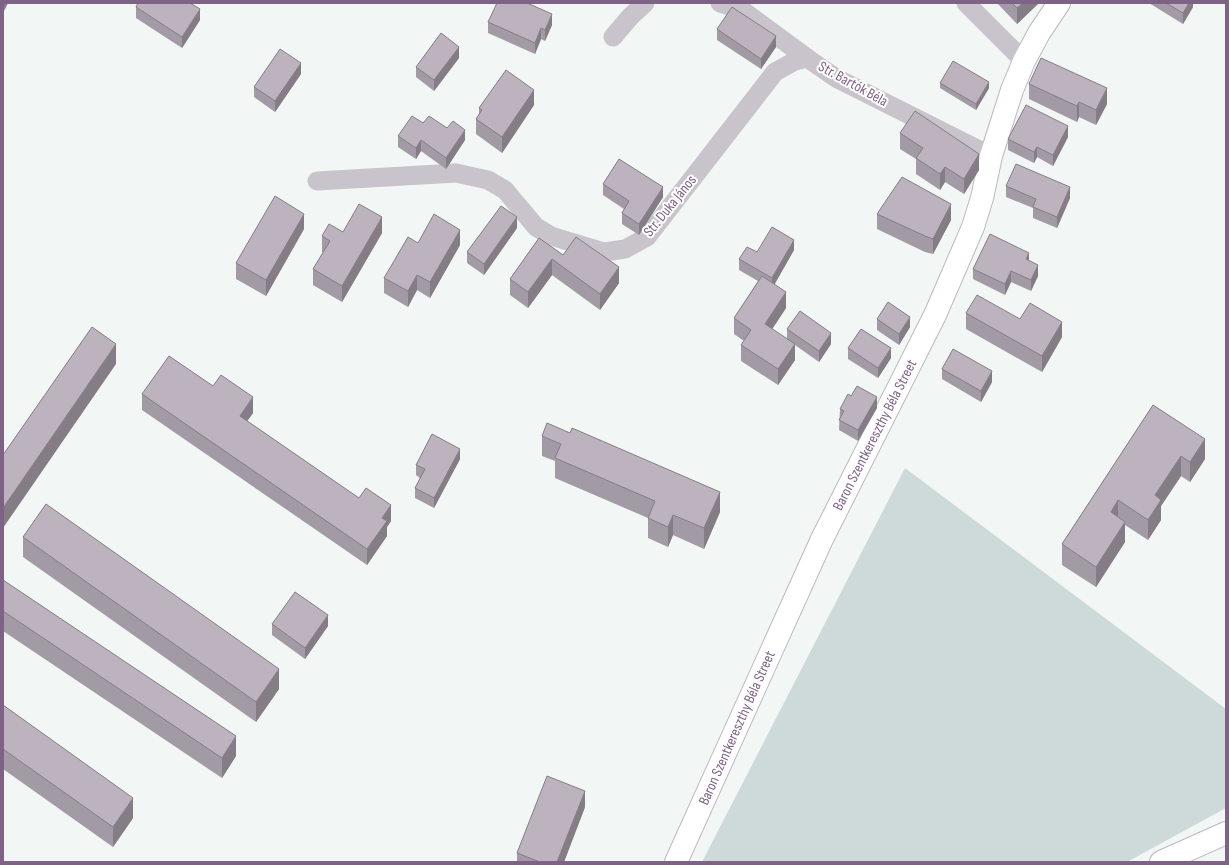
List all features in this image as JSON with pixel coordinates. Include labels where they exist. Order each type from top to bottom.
[{"type":"street","points":[[613,37],[630,16],[645,3]]},
{"type":"street","name":"Str. Bartók Béla","points":[[720,3],[742,10],[836,78],[991,156]]},
{"type":"street","points":[[966,3],[1024,61]]},
{"type":"street","name":"Baron Szentkereszthy Béla Street","points":[[676,862],[822,540],[935,315],[973,227],[982,198],[991,156],[1012,90],[1024,61],[1039,32],[1059,3]]},
{"type":"street","name":"Str. Duka János","points":[[317,181],[456,173],[488,180],[505,190],[536,227],[551,236],[604,252],[625,249],[647,237],[775,72],[795,61],[807,58]]},
{"type":"street","points":[[1161,862],[1226,833]]},
{"type":"shaded area","points":[[905,468],[1226,709],[1226,808],[1127,862],[702,862]]},
{"type":"building","points":[[138,3],[190,3],[200,9],[182,37],[136,7]]},
{"type":"building","points":[[497,3],[527,3],[552,14],[545,30],[541,28],[535,43],[488,22]]},
{"type":"building","points":[[1012,3],[1023,3],[1017,8]]},
{"type":"building","points":[[1166,3],[1189,3],[1183,13]]},
{"type":"building","points":[[732,7],[776,36],[761,59],[717,29]]},
{"type":"building","points":[[441,33],[459,47],[434,80],[416,67]]},
{"type":"building","points":[[280,49],[301,63],[275,101],[254,87]]},
{"type":"building","points":[[1041,58],[1107,88],[1096,110],[1079,102],[1077,106],[1029,84]]},
{"type":"building","points":[[953,61],[989,82],[976,104],[940,83]]},
{"type":"building","points":[[506,70],[534,90],[502,137],[476,119],[482,110],[479,108]]},
{"type":"building","points":[[1026,105],[1068,126],[1053,155],[1037,147],[1034,152],[1008,139]]},
{"type":"building","points":[[915,111],[979,154],[964,179],[945,167],[940,174],[916,158],[923,148],[900,133]]},
{"type":"building","points":[[412,116],[423,123],[429,116],[447,128],[453,121],[465,130],[446,158],[421,140],[416,148],[398,136]]},
{"type":"building","points":[[619,159],[663,187],[639,224],[622,213],[629,201],[603,184]]},
{"type":"building","points":[[1016,164],[1070,187],[1057,217],[1033,207],[1036,199],[1006,186]]},
{"type":"building","points":[[902,177],[951,204],[933,239],[877,214]]},
{"type":"building","points":[[275,196],[304,214],[266,280],[236,263]]},
{"type":"building","points":[[359,204],[382,217],[342,286],[313,269],[330,241],[322,236],[329,224],[343,232]]},
{"type":"building","points":[[501,206],[517,217],[484,264],[467,252]]},
{"type":"building","points":[[434,214],[460,230],[430,282],[417,275],[408,291],[384,278],[408,237],[418,243]]},
{"type":"building","points":[[772,227],[794,240],[772,278],[739,259],[747,247],[757,252]]},
{"type":"building","points":[[990,234],[1029,253],[1026,259],[1038,265],[1031,280],[1011,271],[1005,284],[973,269]]},
{"type":"building","points":[[576,237],[619,267],[600,294],[552,259],[528,292],[510,279],[539,238],[563,255]]},
{"type":"building","points":[[762,276],[786,292],[765,324],[795,344],[778,369],[741,345],[751,330],[734,318]]},
{"type":"building","points":[[977,295],[1020,319],[1030,303],[1062,322],[1042,356],[966,313]]},
{"type":"building","points":[[888,302],[910,317],[899,334],[877,319]]},
{"type":"building","points":[[800,311],[831,333],[819,351],[787,329]]},
{"type":"building","points":[[92,327],[116,344],[3,508],[3,455]]},
{"type":"building","points":[[861,329],[891,348],[878,368],[848,348]]},
{"type":"building","points":[[953,349],[992,371],[981,391],[942,369]]},
{"type":"building","points":[[169,356],[213,386],[221,375],[253,397],[240,416],[359,498],[366,488],[391,505],[382,518],[387,521],[367,549],[142,394]]},
{"type":"building","points":[[857,386],[877,397],[858,430],[839,420],[844,411],[840,409],[848,394],[851,396]]},
{"type":"building","points":[[1153,405],[1205,439],[1190,462],[1181,456],[1155,495],[1161,500],[1148,520],[1118,500],[1111,512],[1125,522],[1096,567],[1062,544]]},
{"type":"building","points":[[547,423],[570,433],[572,428],[720,492],[704,528],[673,515],[668,527],[648,518],[655,501],[555,458],[561,444],[542,436]]},
{"type":"building","points":[[432,434],[460,449],[434,498],[415,488],[425,469],[416,465]]},
{"type":"building","points":[[46,504],[279,669],[256,702],[23,537]]},
{"type":"building","points":[[3,580],[236,736],[222,758],[3,611]]},
{"type":"building","points":[[295,592],[328,615],[305,648],[272,624]]},
{"type":"building","points":[[3,705],[133,798],[113,827],[3,749]]},
{"type":"building","points":[[547,776],[585,791],[557,862],[540,862],[517,853]]}]
